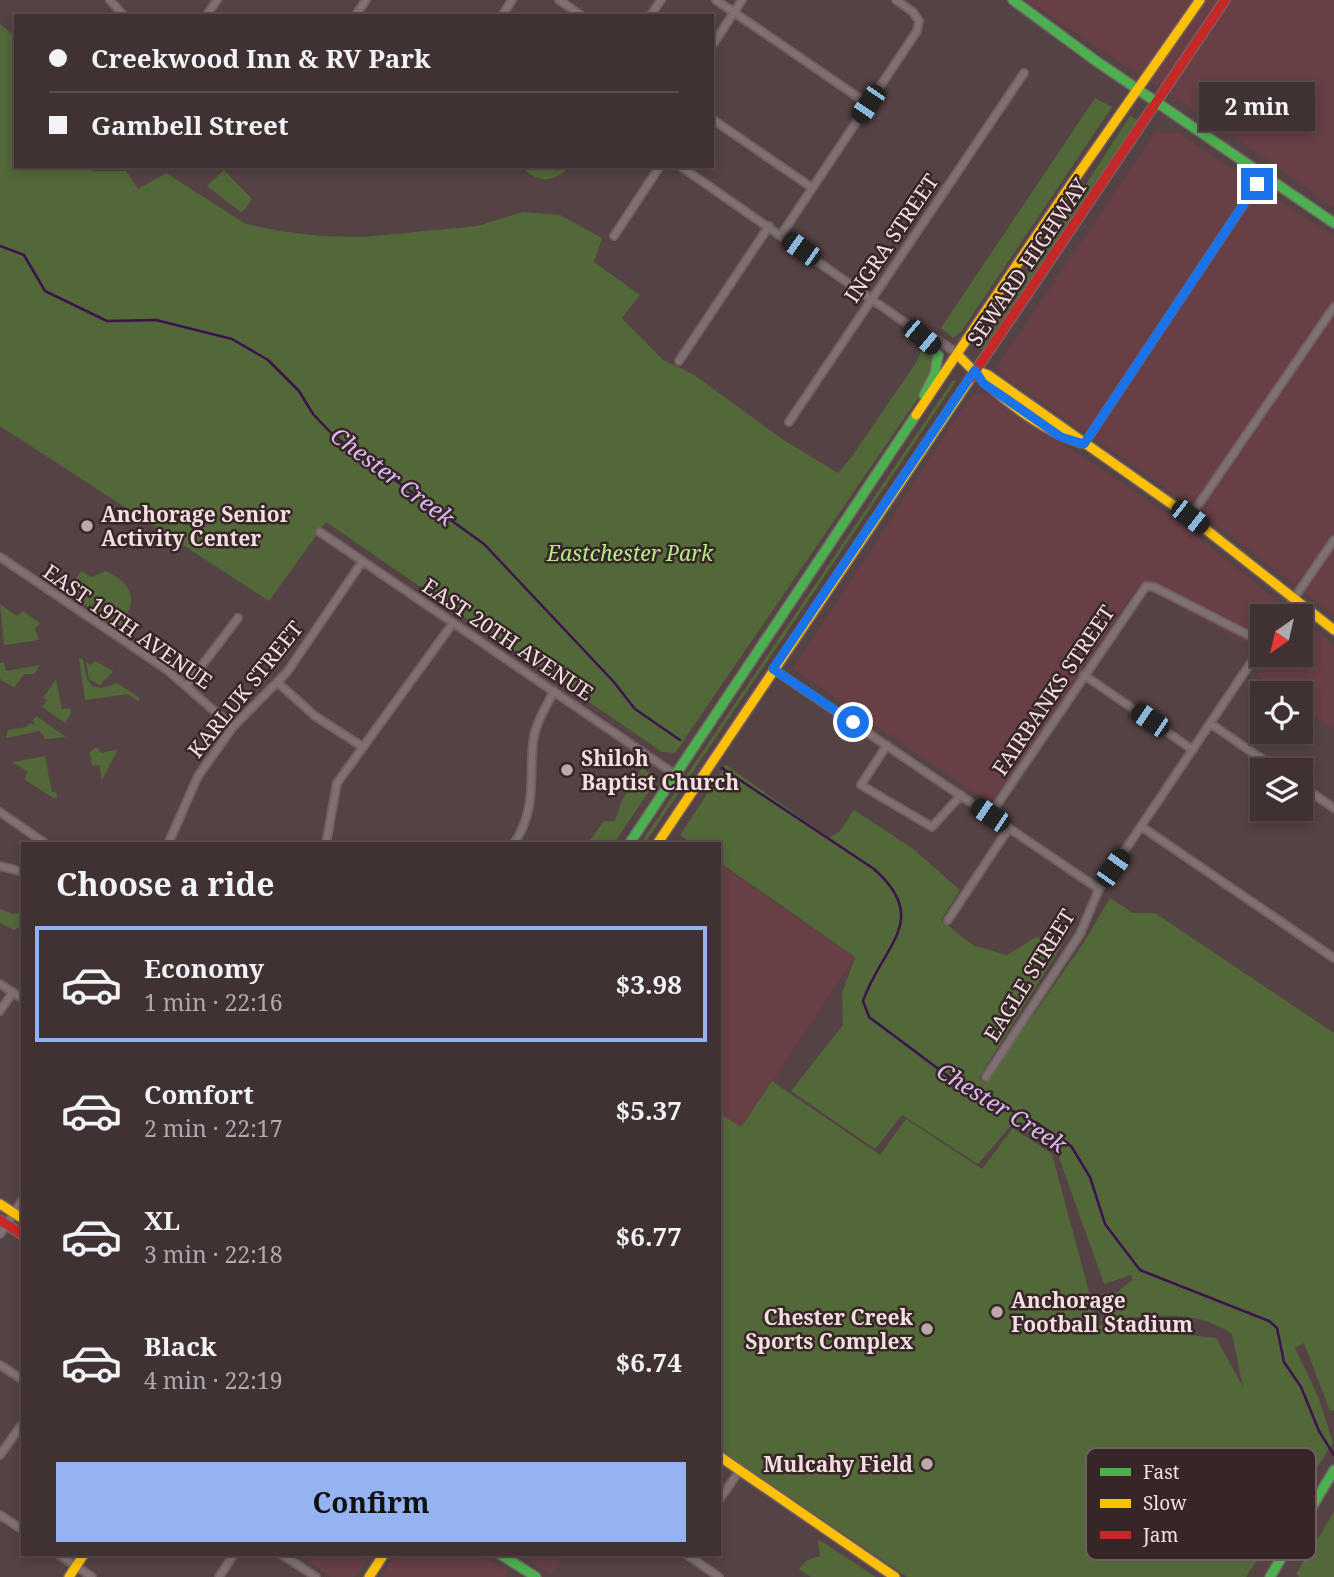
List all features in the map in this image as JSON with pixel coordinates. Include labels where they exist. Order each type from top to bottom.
[{"type":"main road","points":[[1013,0],[1155,102],[1334,223]]},
{"type":"main road","name":"SEWARD HIGHWAY","points":[[676,775],[1200,0]]},
{"type":"main road","name":"SEWARD HIGHWAY","points":[[658,842],[1225,0]]},
{"type":"main road","points":[[902,439],[937,365],[935,348],[920,333]]},
{"type":"main road","points":[[958,355],[975,370],[1010,389],[1190,517],[1334,630]]},
{"type":"main road","points":[[630,842],[676,775]]},
{"type":"main road","points":[[0,1204],[21,1218]]},
{"type":"main road","points":[[3,1222],[21,1235]]},
{"type":"main road","points":[[721,1457],[895,1577]]},
{"type":"main road","points":[[1316,1500],[1334,1470]]},
{"type":"main road","points":[[69,1577],[84,1556]]},
{"type":"main road","points":[[369,1577],[383,1556]]},
{"type":"main road","points":[[502,1556],[520,1573],[536,1577]]},
{"type":"main road","points":[[1270,1577],[1280,1560]]},
{"type":"street","points":[[110,0],[122,14]]},
{"type":"street","points":[[559,0],[579,14]]},
{"type":"street","points":[[716,0],[868,104]]},
{"type":"street","points":[[714,43],[742,0]]},
{"type":"street","points":[[781,234],[917,31],[919,21],[913,12],[895,0]]},
{"type":"street","name":"INGRA STREET","points":[[789,422],[1024,73]]},
{"type":"street","points":[[714,120],[811,187]]},
{"type":"street","points":[[614,236],[659,168]]},
{"type":"street","points":[[683,168],[872,297],[920,333],[927,332],[958,355]]},
{"type":"street","points":[[1084,444],[1263,175]]},
{"type":"street","points":[[679,361],[769,226]]},
{"type":"street","points":[[1190,517],[1334,307]]},
{"type":"street","name":"EAST 20TH AVENUE","points":[[320,532],[676,775]]},
{"type":"street","points":[[1290,604],[1334,540]]},
{"type":"street","name":"EAST 19TH AVENUE","points":[[0,557],[187,685],[233,727]]},
{"type":"street","name":"KARLUK STREET","points":[[169,842],[198,776],[233,727],[277,682],[362,562]]},
{"type":"street","name":"FAIRBANKS STREET","points":[[990,815],[1146,586],[1154,587],[1250,638]]},
{"type":"street","points":[[187,685],[238,618]]},
{"type":"street","points":[[326,842],[337,783],[453,623]]},
{"type":"street","name":"EAGLE STREET","points":[[986,1077],[1080,934],[1099,888],[1250,663]]},
{"type":"street","points":[[773,669],[1099,888]]},
{"type":"street","points":[[1084,675],[1193,750]]},
{"type":"street","points":[[277,682],[315,716],[363,747]]},
{"type":"street","points":[[515,842],[530,812],[534,788],[533,740],[554,691]]},
{"type":"street","points":[[1211,724],[1261,758]]},
{"type":"street","points":[[887,745],[861,785],[932,827],[961,795]]},
{"type":"street","points":[[1313,794],[1334,808]]},
{"type":"street","points":[[0,812],[44,842]]},
{"type":"street","points":[[1142,827],[1334,957]]},
{"type":"street","points":[[948,919],[1009,828]]},
{"type":"street","points":[[0,866],[21,872]]},
{"type":"street","points":[[0,984],[21,998]]},
{"type":"street","points":[[0,1011],[13,992]]},
{"type":"street","points":[[0,1234],[3,1222],[21,1202]]},
{"type":"street","points":[[0,1365],[21,1379]]},
{"type":"street","points":[[0,1455],[21,1426]]},
{"type":"street","points":[[721,1497],[740,1470]]},
{"type":"street","points":[[0,1515],[21,1529]]},
{"type":"street","points":[[61,1556],[92,1577]]},
{"type":"street","points":[[219,1577],[233,1556]]},
{"type":"street","points":[[284,1556],[316,1577]]},
{"type":"street","points":[[689,1556],[719,1577]]},
{"type":"shaded area","points":[[1026,0],[1334,0],[1334,208],[1262,156]]},
{"type":"shaded area","points":[[1155,132],[1178,133],[1334,236],[1334,615],[1187,503],[999,373],[997,367]]},
{"type":"shaded area","points":[[987,392],[1171,516],[1282,604],[1250,604],[1250,647],[1249,644],[1153,593],[1136,590],[992,805],[793,669],[971,396]]},
{"type":"shaded area","points":[[1313,629],[1334,645],[1334,730],[1313,715],[1313,681],[1266,681],[1258,675],[1256,667],[1313,667]]},
{"type":"shaded area","points":[[721,865],[855,957],[741,1129],[721,1115]]},
{"type":"shaded area","points":[[301,1556],[370,1556],[355,1577],[332,1577]]},
{"type":"shaded area","points":[[395,1556],[482,1556],[507,1571],[508,1577],[381,1577]]},
{"type":"shaded area","points":[[522,1556],[564,1556],[551,1575]]},
{"type":"green space","name":"Eastchester Park","points":[[0,24],[14,35],[14,168],[126,171],[138,189],[166,173],[246,224],[320,236],[364,237],[477,226],[523,212],[560,215],[602,238],[594,262],[640,295],[622,318],[663,360],[693,374],[782,439],[838,473],[916,363],[924,345],[934,356],[925,388],[675,753],[662,752],[326,522],[269,601],[0,426]]},
{"type":"green space","points":[[1095,98],[1112,107],[961,332],[953,338],[941,328]]},
{"type":"green space","points":[[1130,116],[1137,120],[982,350],[980,348]]},
{"type":"green space","points":[[523,168],[567,168],[558,176],[546,179]]},
{"type":"green space","points":[[224,170],[252,199],[242,213],[207,186]]},
{"type":"green space","points":[[953,380],[956,381],[646,842],[642,842]]},
{"type":"green space","points":[[81,571],[91,577],[106,571],[119,578],[128,588],[131,599],[128,613],[132,620],[124,632],[66,592]]},
{"type":"green space","points":[[0,604],[17,616],[23,611],[40,623],[35,629],[39,640],[4,645]]},
{"type":"green space","points":[[79,657],[83,660],[87,679],[92,686],[101,688],[117,683],[140,698],[138,701],[128,694],[85,700]]},
{"type":"green space","points":[[95,661],[113,671],[100,685],[89,679],[86,662],[91,665]]},
{"type":"green space","points":[[4,662],[6,671],[40,665],[34,674],[24,674],[14,688],[0,679],[0,663]]},
{"type":"green space","points":[[56,679],[62,709],[70,708],[71,713],[65,723],[42,707],[47,700],[43,698]]},
{"type":"green space","points":[[36,716],[66,737],[45,739],[40,731],[6,738],[8,730],[26,727],[31,723],[35,725],[33,720]]},
{"type":"green space","points":[[96,747],[102,753],[118,749],[102,780],[99,765],[92,766],[90,752]]},
{"type":"green space","points":[[45,756],[52,792],[56,792],[57,797],[53,798],[24,779],[28,772],[12,762]]},
{"type":"green space","points":[[726,765],[829,838],[840,831],[854,810],[912,848],[960,890],[941,920],[974,946],[1007,955],[1036,937],[1060,948],[979,1078],[986,1083],[1084,942],[1110,898],[1133,913],[1155,913],[1334,1033],[1334,1410],[1330,1411],[1304,1343],[1295,1348],[1318,1396],[1333,1443],[1316,1469],[1316,1448],[1086,1448],[1086,1560],[1257,1560],[1246,1577],[907,1577],[721,1450],[721,1114],[741,1127],[772,1081],[880,1155],[906,1119],[982,1169],[1013,1128],[1052,1154],[1098,1325],[1216,1338],[1243,1387],[1232,1334],[1217,1325],[1168,1316],[1100,1321],[1110,1304],[1109,1299],[1132,1280],[1131,1275],[1104,1284],[1056,1149],[1014,1122],[978,1164],[902,1115],[875,1149],[791,1091],[843,1025],[842,993],[855,957],[721,863],[721,842],[690,842],[680,835]]},
{"type":"green space","points":[[642,768],[653,775],[654,784],[615,842],[589,842],[604,821],[615,821],[622,800]]},
{"type":"green space","points":[[0,909],[13,914],[21,913],[21,926],[14,930],[0,923]]},
{"type":"green space","points":[[1334,1512],[1334,1577],[1299,1577],[1296,1574],[1305,1560],[1316,1560],[1316,1541]]},
{"type":"green space","points":[[818,1539],[876,1577],[811,1577],[799,1569],[807,1560],[820,1556]]},
{"type":"waterway","name":"Chester Creek","points":[[0,246],[24,255],[45,291],[107,321],[156,320],[232,339],[268,360],[299,391],[313,414],[334,436],[484,544],[613,681],[635,709],[680,740]]},
{"type":"waterway","name":"Chester Creek","points":[[722,768],[874,869],[891,887],[899,903],[901,919],[890,949],[863,1001],[869,1017],[960,1085],[1037,1123],[1071,1146],[1090,1177],[1105,1224],[1140,1270],[1269,1321],[1277,1328],[1284,1362],[1301,1387],[1319,1431],[1334,1455]]},
{"type":"traffic: fast","points":[[1013,0],[1096,61],[1334,223]]},
{"type":"traffic: fast","points":[[920,333],[938,355],[935,373],[924,395]]},
{"type":"traffic: fast","points":[[630,842],[916,415]]},
{"type":"traffic: fast","points":[[1316,1500],[1334,1470]]},
{"type":"traffic: fast","points":[[503,1556],[536,1577]]},
{"type":"traffic: fast","points":[[1270,1577],[1280,1560]]},
{"type":"traffic: slow","points":[[916,415],[1065,193],[1200,0]]},
{"type":"traffic: slow","points":[[958,355],[1015,407],[1047,428],[1082,443]]},
{"type":"traffic: slow","points":[[975,370],[988,375],[1190,517],[1334,630]]},
{"type":"traffic: slow","points":[[658,842],[970,379]]},
{"type":"traffic: slow","points":[[0,1204],[21,1218]]},
{"type":"traffic: slow","points":[[721,1457],[895,1577]]},
{"type":"traffic: slow","points":[[69,1577],[83,1556]]},
{"type":"traffic: slow","points":[[369,1577],[383,1556]]},
{"type":"traffic: jam","points":[[970,379],[1225,0]]},
{"type":"traffic: jam","points":[[0,1220],[21,1234]]},
{"type":"place","name":"Anchorage Senior Activity Center","points":[[87,526]]},
{"type":"place","name":"Shiloh Baptist Church","points":[[567,770]]},
{"type":"place","name":"Anchorage Football Stadium","points":[[997,1312]]},
{"type":"place","name":"Chester Creek Sports Complex","points":[[927,1329]]},
{"type":"place","name":"Mulcahy Field","points":[[927,1464]]},
{"type":"route","points":[[853,722],[773,669],[975,370],[983,383],[1061,437],[1084,444],[1257,184]]}]
